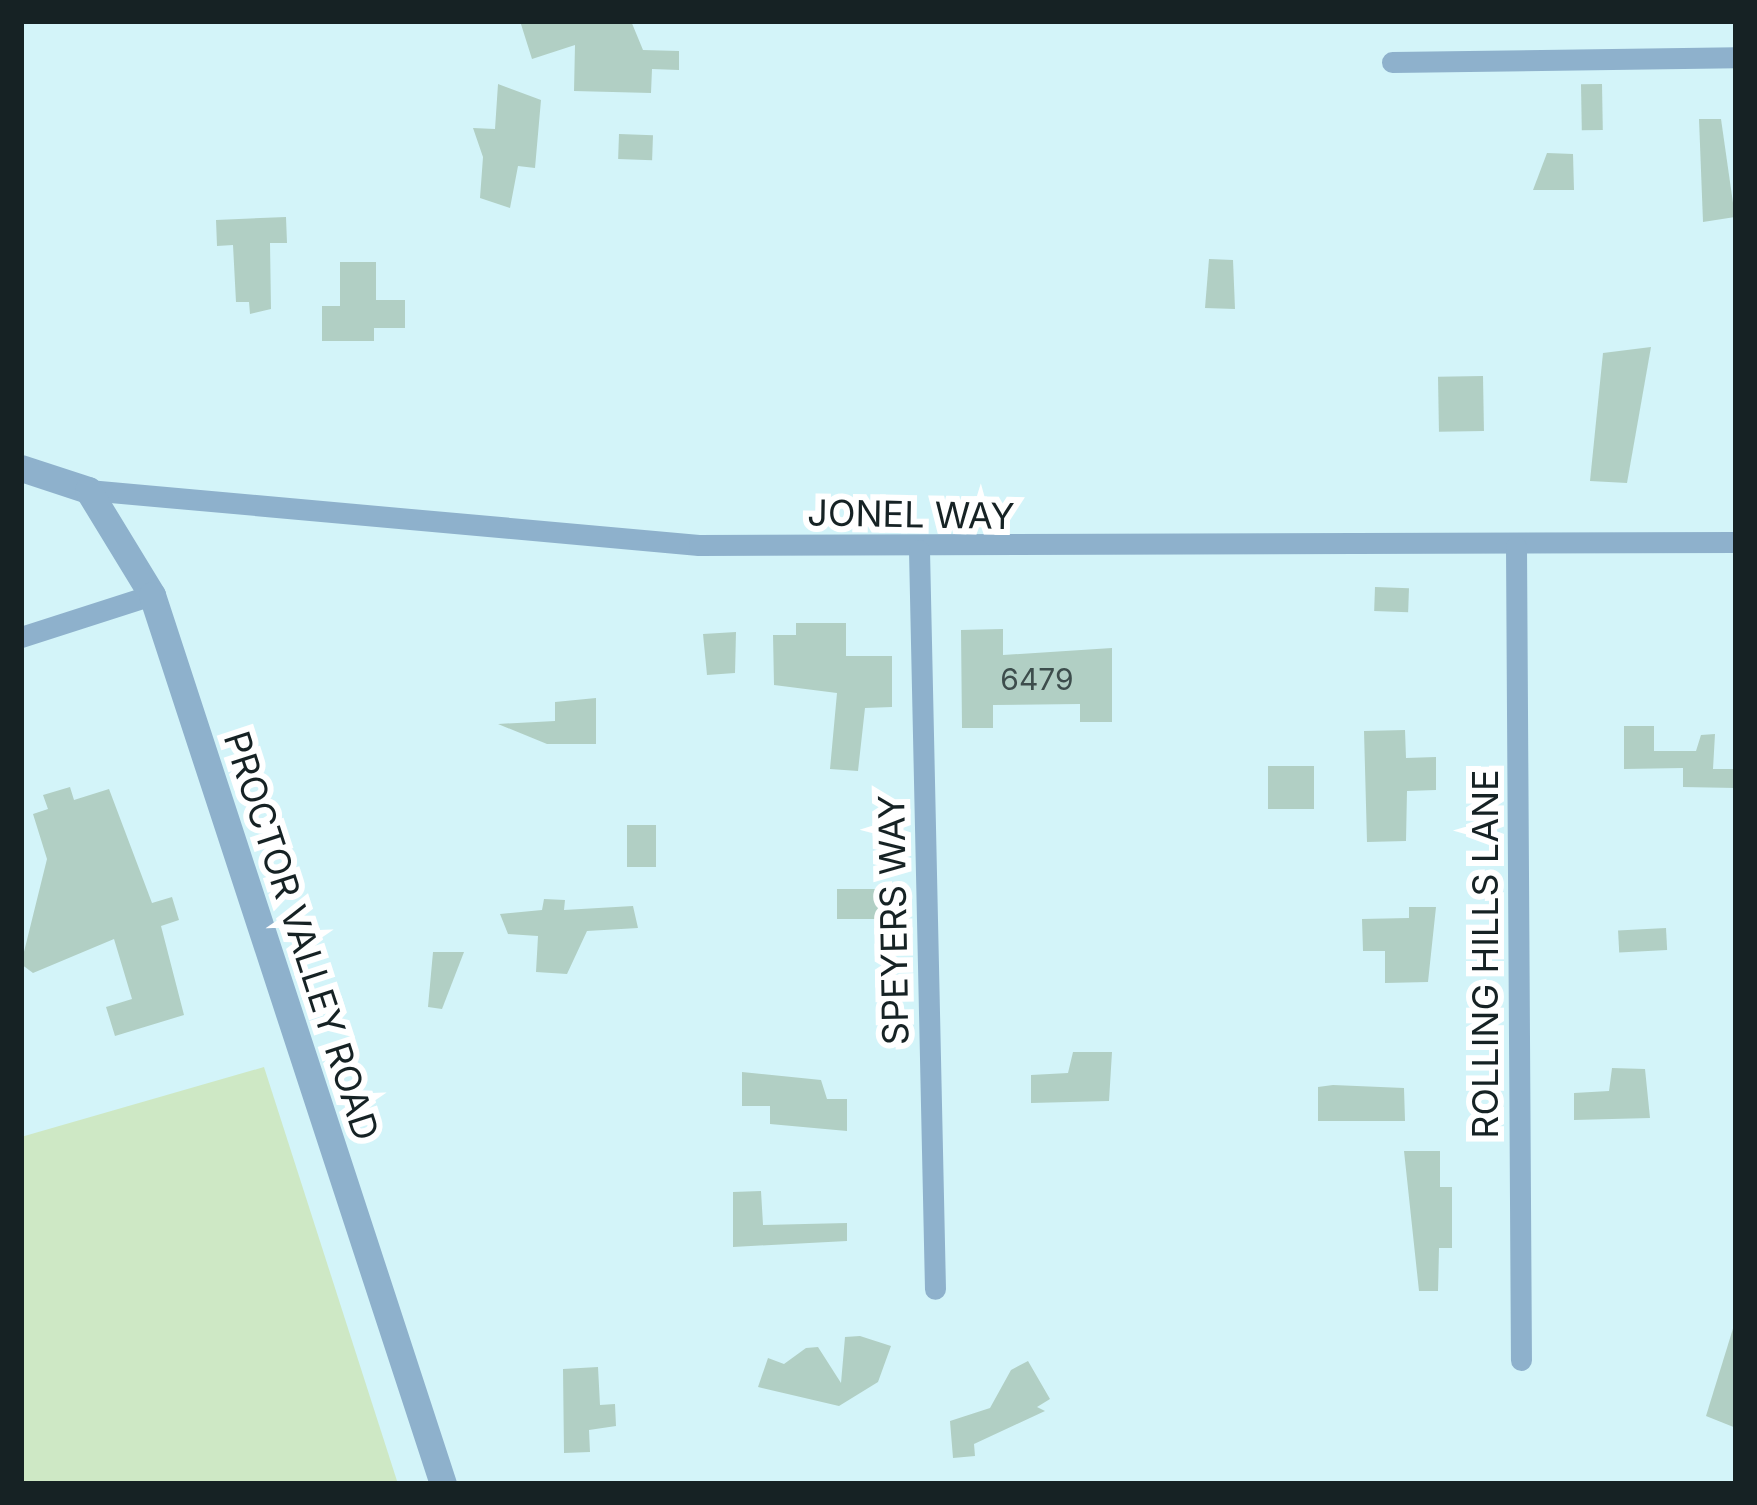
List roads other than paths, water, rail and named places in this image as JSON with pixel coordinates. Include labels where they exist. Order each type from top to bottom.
[{"type":"street","points":[[1392,62],[1736,57]]},
{"type":"street","points":[[21,467],[88,490]]},
{"type":"street","name":"JONEL WAY","points":[[88,490],[676,543],[919,550],[1736,542]]},
{"type":"street","name":"PROCTOR VALLEY ROAD","points":[[88,490],[152,595],[443,1484]]},
{"type":"street","name":"ROLLING HILLS LANE","points":[[1516,547],[1521,1360]]},
{"type":"street","name":"SPEYERS WAY","points":[[919,550],[935,1289]]},
{"type":"street","points":[[21,637],[152,595]]}]
